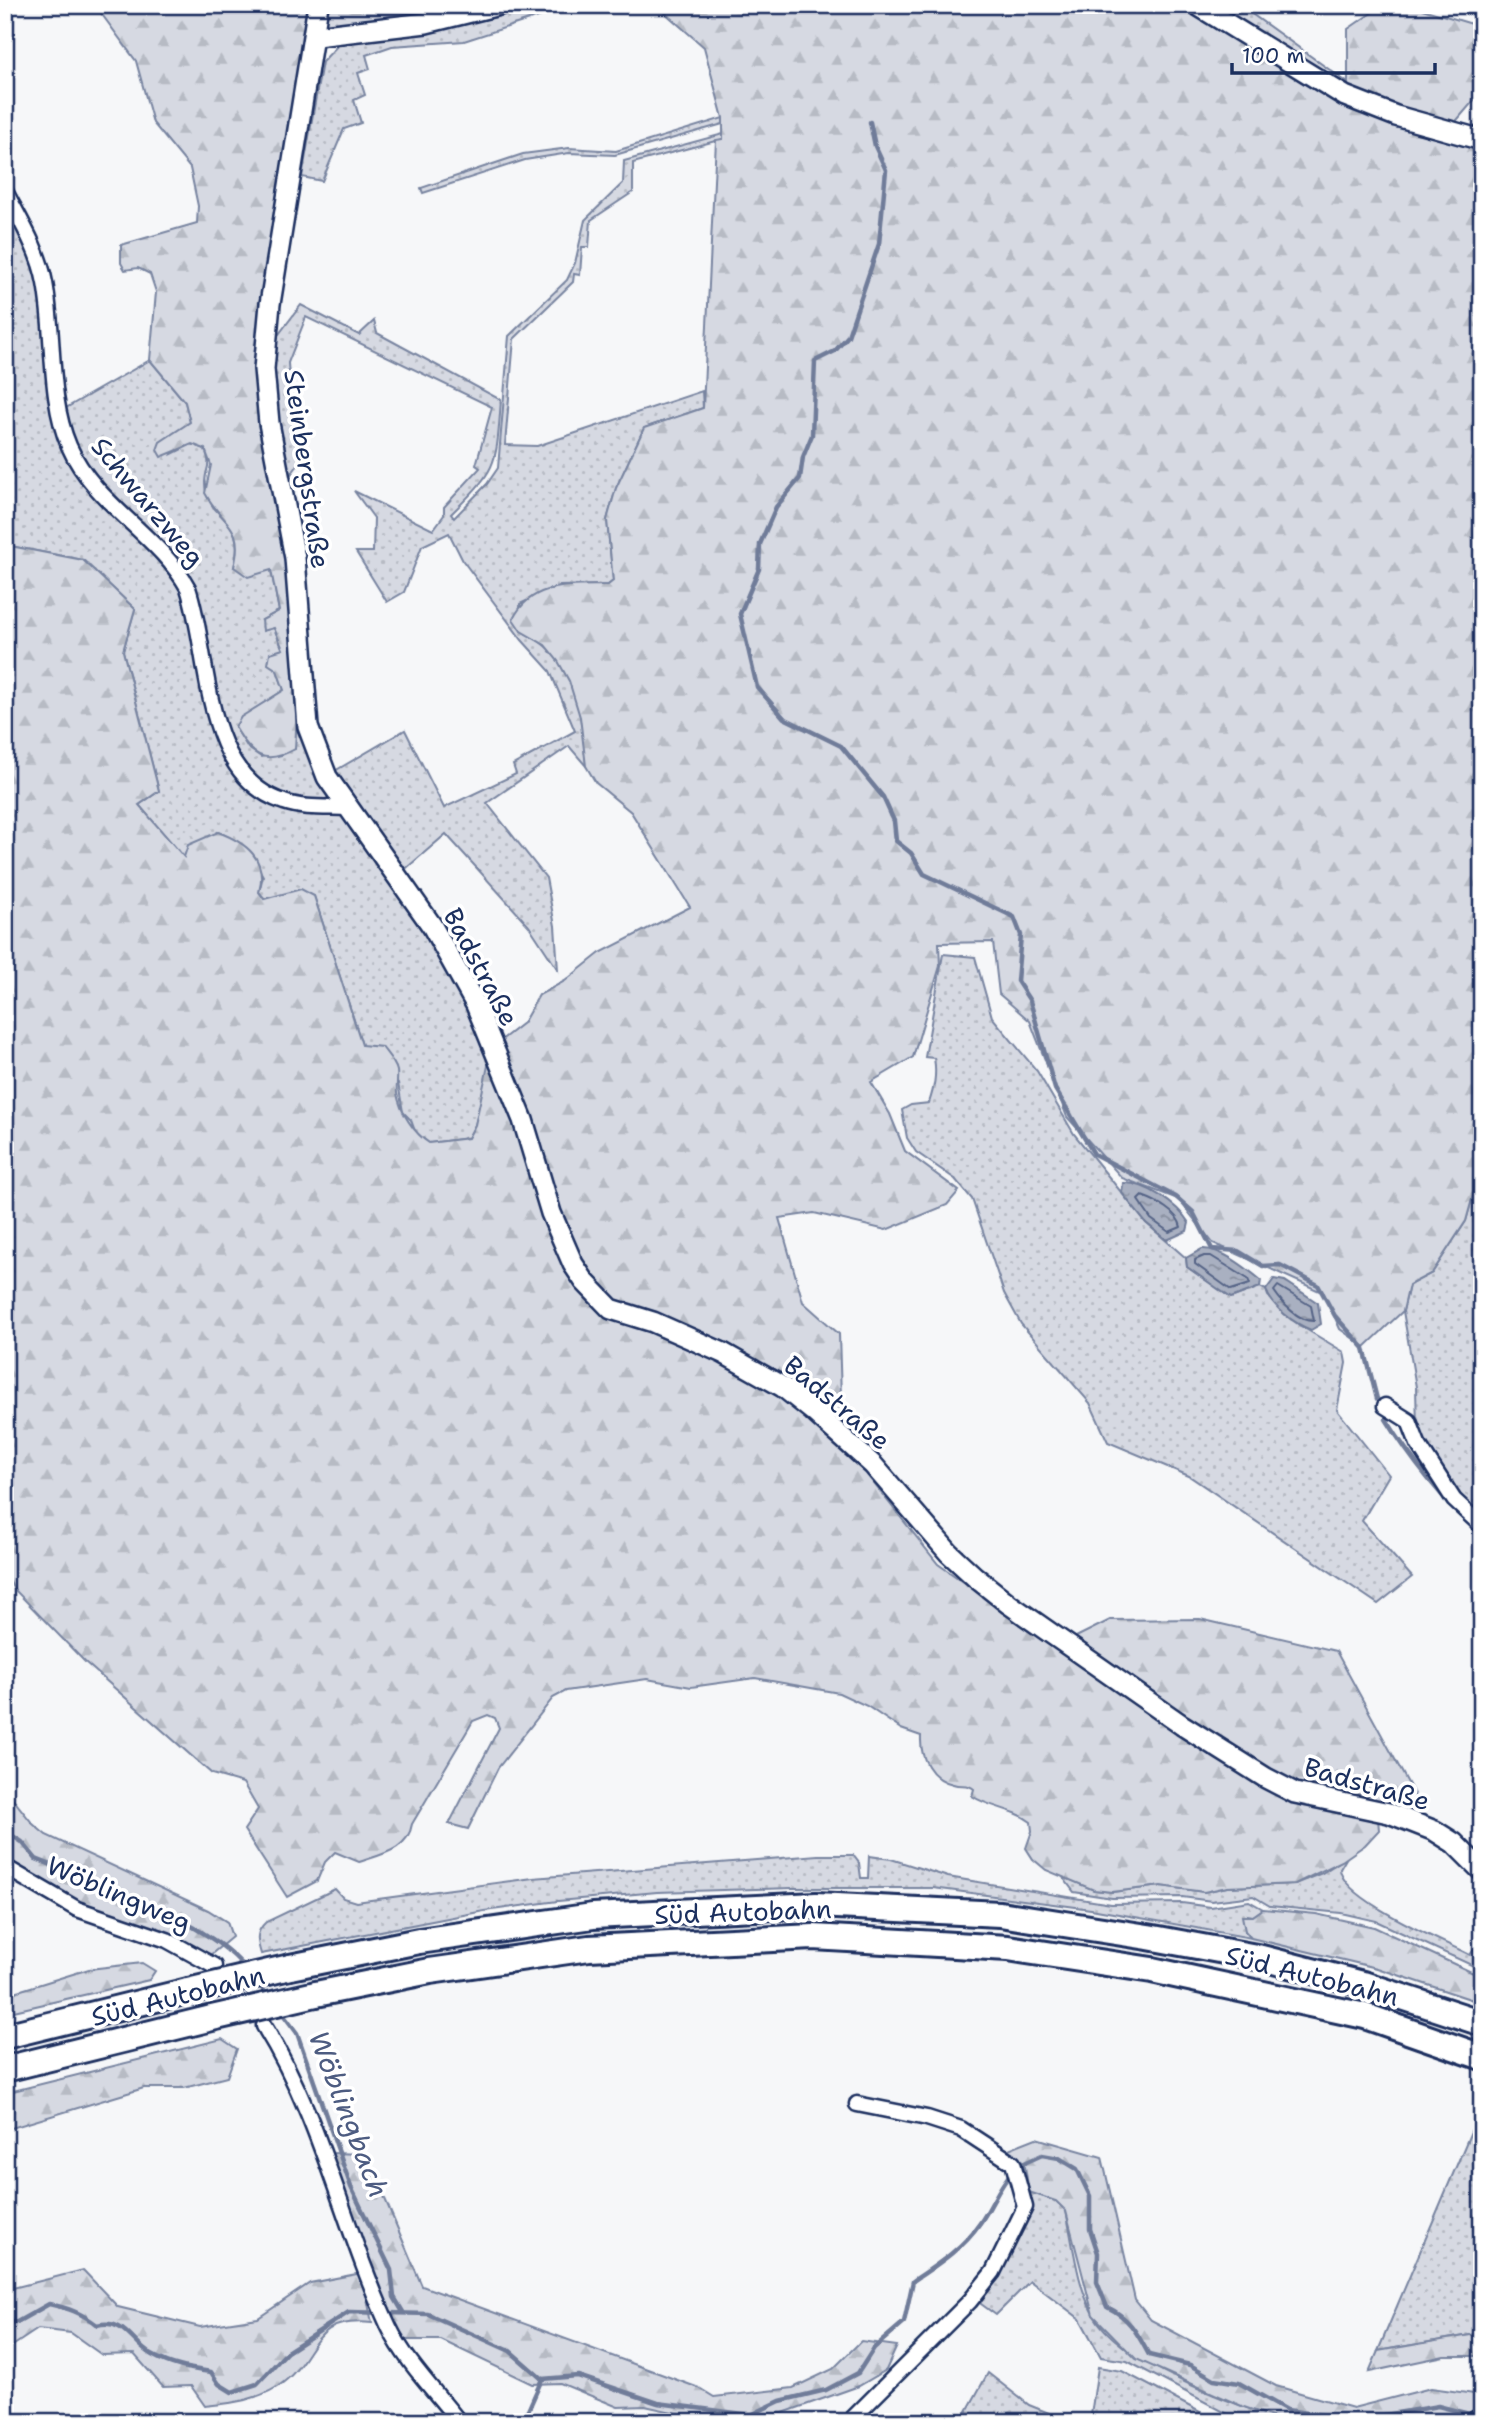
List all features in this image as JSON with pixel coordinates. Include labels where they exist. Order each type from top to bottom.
[{"type":"highway","name":"Süd Autobahn","points":[[5,2036],[290,1967],[418,1941],[593,1916],[829,1906],[1000,1914],[1148,1937],[1262,1958],[1350,1981],[1482,2023]]},
{"type":"highway","name":"Süd Autobahn","points":[[5,2068],[316,1993],[430,1971],[589,1948],[813,1937],[1008,1948],[1152,1970],[1366,2016],[1482,2057]]},
{"type":"street","name":"Steinbergstraße","points":[[318,5],[316,36],[270,304],[264,387],[295,558],[308,727],[320,765],[348,808]]},
{"type":"street","points":[[316,36],[426,23],[499,5]]},
{"type":"street","points":[[1197,5],[1345,96],[1396,116],[1482,140]]},
{"type":"street","name":"Schwarzweg","points":[[5,191],[34,247],[45,281],[57,386],[69,445],[88,475],[175,568],[188,588],[223,743],[248,778],[266,793],[283,802],[348,808]]},
{"type":"street","name":"Badstraße","points":[[348,808],[416,902],[461,974],[485,1024],[523,1120],[563,1243],[585,1282],[611,1310],[653,1322],[723,1353],[783,1387],[873,1465],[949,1553],[975,1577],[1009,1604],[1194,1733],[1295,1793],[1390,1813],[1435,1830],[1454,1843],[1482,1871]]},
{"type":"street","points":[[1385,1406],[1409,1421],[1418,1444],[1454,1500],[1482,1527]]},
{"type":"street","name":"Wöblingweg","points":[[5,1867],[77,1909],[167,1940],[214,1966]]},
{"type":"street","points":[[264,2026],[286,2061],[386,2320],[401,2347],[459,2422]]},
{"type":"street","points":[[849,2422],[970,2301],[993,2272],[1025,2207],[1016,2168],[961,2129],[927,2118],[857,2104]]},
{"type":"street","points":[[1475,2422],[1482,2417]]},
{"type":"green space","points":[[95,5],[316,5],[264,303],[300,712],[297,712],[295,749],[274,757],[259,755],[253,751],[235,727],[241,717],[284,690],[277,670],[268,664],[270,653],[283,649],[274,628],[263,631],[262,620],[279,611],[271,570],[248,577],[234,567],[237,542],[234,533],[205,493],[211,465],[205,449],[192,444],[161,457],[157,450],[160,442],[190,422],[185,402],[150,360],[156,292],[150,274],[138,268],[125,270],[121,263],[121,245],[197,223],[198,206],[190,168],[153,123],[136,61]]},
{"type":"green space","points":[[323,5],[463,5],[464,9],[316,36]]},
{"type":"green space","points":[[515,5],[575,5],[464,41],[392,46],[366,55],[370,69],[358,73],[365,95],[354,100],[361,123],[344,129],[322,181],[302,177],[322,62],[340,43],[482,16]]},
{"type":"green space","points":[[656,5],[1186,5],[1297,75],[1482,145],[1482,1175],[1477,1181],[1466,1221],[1432,1273],[1409,1285],[1403,1311],[1365,1347],[1340,1329],[1324,1293],[1213,1243],[1178,1199],[1122,1178],[1067,1117],[1030,1021],[999,994],[993,942],[939,943],[940,966],[913,1057],[871,1082],[890,1114],[905,1151],[959,1191],[947,1205],[886,1230],[814,1213],[779,1218],[803,1302],[839,1334],[841,1397],[867,1475],[938,1564],[1056,1647],[1110,1620],[1200,1619],[1336,1651],[1421,1807],[1378,1819],[1379,1830],[1365,1845],[1342,1861],[1295,1884],[1227,1887],[1204,1892],[1161,1886],[1112,1892],[1094,1890],[1046,1870],[1033,1859],[1026,1848],[1032,1831],[1031,1822],[972,1796],[974,1789],[971,1787],[953,1784],[938,1777],[928,1766],[922,1752],[921,1736],[901,1729],[867,1706],[839,1693],[755,1678],[691,1687],[647,1679],[566,1691],[553,1698],[498,1768],[468,1829],[449,1824],[499,1728],[495,1718],[488,1715],[473,1721],[412,1824],[410,1833],[400,1845],[359,1862],[335,1852],[325,1862],[317,1881],[287,1897],[244,1830],[258,1809],[243,1783],[212,1774],[85,1662],[13,1588],[5,1573],[5,545],[83,560],[135,609],[123,651],[159,791],[139,805],[184,857],[188,845],[218,832],[246,847],[258,861],[261,880],[259,892],[264,899],[301,889],[314,896],[362,1045],[382,1047],[393,1061],[397,1071],[399,1100],[408,1121],[429,1143],[468,1138],[475,1125],[489,1061],[500,1041],[523,1023],[539,995],[565,981],[600,953],[690,907],[631,812],[596,783],[586,766],[580,717],[569,681],[558,661],[545,645],[521,631],[513,619],[521,607],[542,592],[567,586],[608,585],[613,581],[607,520],[616,488],[644,428],[703,408],[716,140],[723,139],[723,118],[704,47]]},
{"type":"green space","points":[[1210,5],[1242,7],[1348,83],[1348,91]]},
{"type":"green space","points":[[1383,5],[1409,5],[1482,27],[1482,91],[1452,126],[1348,91],[1348,29]]},
{"type":"green space","points":[[723,118],[723,124],[615,155],[569,153],[525,160],[423,193],[421,188],[523,154],[569,148],[616,151]]},
{"type":"green space","points":[[723,134],[723,139],[633,163],[633,192],[591,220],[589,247],[582,247],[580,275],[574,274],[573,282],[514,339],[505,445],[537,446],[702,391],[703,408],[644,428],[616,488],[607,520],[613,581],[608,585],[559,586],[520,604],[521,631],[541,643],[555,656],[571,684],[580,717],[586,766],[569,746],[487,803],[546,878],[555,926],[558,970],[529,926],[446,834],[402,872],[333,772],[405,730],[444,808],[516,774],[513,765],[575,731],[550,671],[522,640],[463,561],[449,533],[422,546],[404,592],[387,602],[356,552],[373,552],[374,518],[354,491],[433,530],[444,515],[444,507],[480,468],[476,465],[492,407],[306,317],[288,363],[293,435],[301,461],[288,478],[271,384],[273,334],[279,334],[301,305],[359,335],[374,321],[377,333],[501,400],[498,439],[492,464],[478,486],[451,514],[454,518],[487,484],[498,468],[509,336],[567,280],[575,263],[585,220],[623,183],[624,161]]},
{"type":"green space","points":[[12,210],[37,266],[66,446],[180,579],[213,722],[264,796],[342,812],[427,929],[492,1057],[475,1125],[468,1138],[429,1143],[416,1134],[411,1120],[403,1112],[398,1083],[362,1045],[314,896],[265,899],[259,892],[263,876],[254,861],[239,844],[218,832],[184,858],[139,805],[159,791],[123,651],[135,609],[83,560],[5,545],[5,214]]},
{"type":"green space","points":[[150,360],[185,402],[190,422],[183,429],[172,454],[192,444],[205,449],[208,464],[205,482],[207,495],[211,505],[231,527],[235,537],[237,549],[234,567],[271,570],[279,611],[262,620],[274,628],[283,650],[277,670],[284,690],[250,712],[235,727],[248,748],[261,757],[295,749],[297,712],[300,712],[330,795],[326,799],[305,801],[285,797],[251,775],[237,756],[221,720],[198,602],[80,455],[74,443],[66,408]]},
{"type":"green space","points":[[943,954],[975,957],[992,1017],[1037,1071],[1074,1134],[1146,1223],[1186,1258],[1187,1267],[1231,1298],[1260,1287],[1266,1290],[1268,1296],[1299,1325],[1344,1352],[1346,1363],[1337,1410],[1389,1475],[1362,1521],[1412,1577],[1378,1604],[1189,1476],[1108,1442],[1090,1403],[1021,1324],[1004,1293],[972,1199],[955,1179],[916,1152],[907,1138],[902,1110],[911,1105],[929,1103],[934,1087],[934,1058],[925,1057]]},
{"type":"green space","points":[[1482,1175],[1482,1516],[1457,1495],[1417,1429],[1416,1387],[1403,1311],[1409,1285],[1432,1273],[1466,1221],[1477,1181]]},
{"type":"green space","points":[[5,1789],[33,1824],[46,1835],[208,1910],[227,1922],[232,1937],[209,1956],[79,1904],[5,1860]]},
{"type":"green space","points":[[818,1855],[853,1855],[859,1863],[861,1878],[868,1878],[869,1856],[891,1859],[948,1877],[1111,1904],[1182,1903],[1211,1907],[1249,1901],[1263,1909],[1253,1916],[1247,1915],[1245,1931],[1251,1938],[1091,1909],[933,1888],[657,1892],[484,1911],[261,1954],[259,1945],[259,1933],[266,1922],[335,1889],[343,1898],[356,1902],[533,1878]]},
{"type":"green space","points":[[1347,1857],[1340,1869],[1345,1881],[1357,1893],[1395,1918],[1470,1955],[1475,1948],[1482,1953],[1482,1970],[1376,1921],[1341,1913],[1270,1906],[1253,1896],[1212,1901],[1182,1897],[1112,1898],[1074,1892],[1062,1876],[1094,1890],[1112,1892],[1161,1886],[1204,1892],[1227,1887],[1295,1884],[1322,1873]]},
{"type":"green space","points":[[1263,1909],[1316,1914],[1374,1927],[1482,1977],[1482,2003],[1377,1968],[1251,1938],[1245,1931],[1242,1916],[1253,1916]]},
{"type":"green space","points":[[142,1963],[155,1971],[149,1980],[5,2013],[5,1995],[89,1969]]},
{"type":"green space","points":[[222,2039],[237,2049],[227,2077],[184,2088],[144,2088],[5,2130],[5,2093]]},
{"type":"green space","points":[[1475,2122],[1482,2124],[1482,2333],[1378,2351]]},
{"type":"green space","points":[[1036,2138],[1102,2157],[1135,2300],[1151,2320],[1276,2386],[1353,2408],[1431,2388],[1482,2395],[1482,2404],[1456,2422],[1287,2422],[1244,2407],[1136,2359],[1093,2315],[1066,2211],[1056,2201],[1029,2192],[1025,2167],[1006,2150]]},
{"type":"green space","points":[[329,2153],[366,2154],[422,2286],[699,2388],[714,2397],[793,2388],[833,2369],[861,2341],[897,2346],[886,2370],[859,2386],[783,2413],[743,2420],[709,2420],[645,2406],[618,2407],[560,2383],[532,2384],[441,2340],[404,2340],[393,2325]]},
{"type":"green space","points":[[1029,2192],[1056,2201],[1066,2211],[1083,2290],[1093,2314],[1107,2332],[1127,2349],[1180,2380],[1287,2422],[1243,2422],[1127,2361],[1101,2357],[1080,2319],[1030,2281],[996,2315],[981,2304],[980,2296],[1026,2220]]},
{"type":"green space","points":[[83,2270],[118,2307],[200,2327],[258,2318],[310,2283],[362,2273],[372,2323],[335,2326],[324,2333],[291,2376],[268,2392],[242,2401],[205,2406],[191,2386],[163,2387],[134,2354],[102,2355],[71,2333],[38,2329],[5,2351],[5,2290]]},
{"type":"green space","points":[[1482,2333],[1482,2356],[1444,2356],[1369,2372],[1378,2351]]},
{"type":"green space","points":[[1098,2367],[1122,2371],[1219,2422],[1090,2422]]},
{"type":"green space","points":[[988,2373],[1029,2405],[1059,2417],[1061,2422],[961,2422]]},
{"type":"water","points":[[1123,1183],[1151,1190],[1169,1202],[1189,1223],[1187,1231],[1167,1240],[1146,1223],[1122,1193]]},
{"type":"water","points":[[1202,1249],[1218,1252],[1233,1260],[1261,1280],[1260,1287],[1231,1298],[1187,1267],[1186,1258]]},
{"type":"water","points":[[1274,1279],[1285,1281],[1318,1303],[1321,1324],[1311,1330],[1279,1309],[1266,1290]]},
{"type":"waterway","points":[[870,122],[875,146],[886,170],[879,244],[848,336],[835,351],[815,361],[812,435],[803,457],[800,478],[776,507],[760,544],[759,569],[740,614],[757,687],[784,718],[841,746],[883,797],[894,821],[896,841],[911,853],[924,874],[1014,917],[1021,935],[1017,981],[1030,1001],[1055,1089],[1094,1154],[1176,1197],[1193,1212],[1212,1249],[1238,1251],[1263,1266],[1280,1265],[1318,1285],[1335,1316],[1364,1348],[1377,1399]]},
{"type":"waterway","points":[[1386,1419],[1430,1481],[1482,1536]]},
{"type":"waterway","name":"Wöblingbach","points":[[5,1831],[22,1842],[36,1859],[119,1891],[179,1919],[229,1952],[247,1970]]},
{"type":"waterway","name":"Wöblingbach","points":[[257,1982],[269,1997]]},
{"type":"waterway","name":"Wöblingbach","points":[[279,2009],[297,2033],[351,2187],[391,2270],[394,2297],[403,2312]]},
{"type":"waterway","points":[[1018,2166],[1042,2155],[1059,2158],[1077,2169],[1090,2196],[1090,2229],[1098,2253],[1097,2282],[1107,2307],[1127,2321],[1149,2355],[1190,2365],[1214,2379],[1239,2383],[1287,2410],[1356,2420],[1438,2406],[1473,2415]]},
{"type":"waterway","points":[[5,2323],[17,2322],[49,2304],[62,2307],[97,2325],[115,2325],[159,2359],[211,2372],[219,2384],[232,2392],[257,2384],[287,2352],[349,2312],[428,2314],[510,2351],[542,2379],[578,2376],[658,2403],[751,2415],[780,2401],[826,2390],[858,2373],[874,2348],[904,2322],[913,2281],[966,2240],[1012,2172]]},
{"type":"waterway","points":[[523,2422],[542,2379]]},
{"type":"tunnel","points":[[228,1980],[264,2026]]}]
